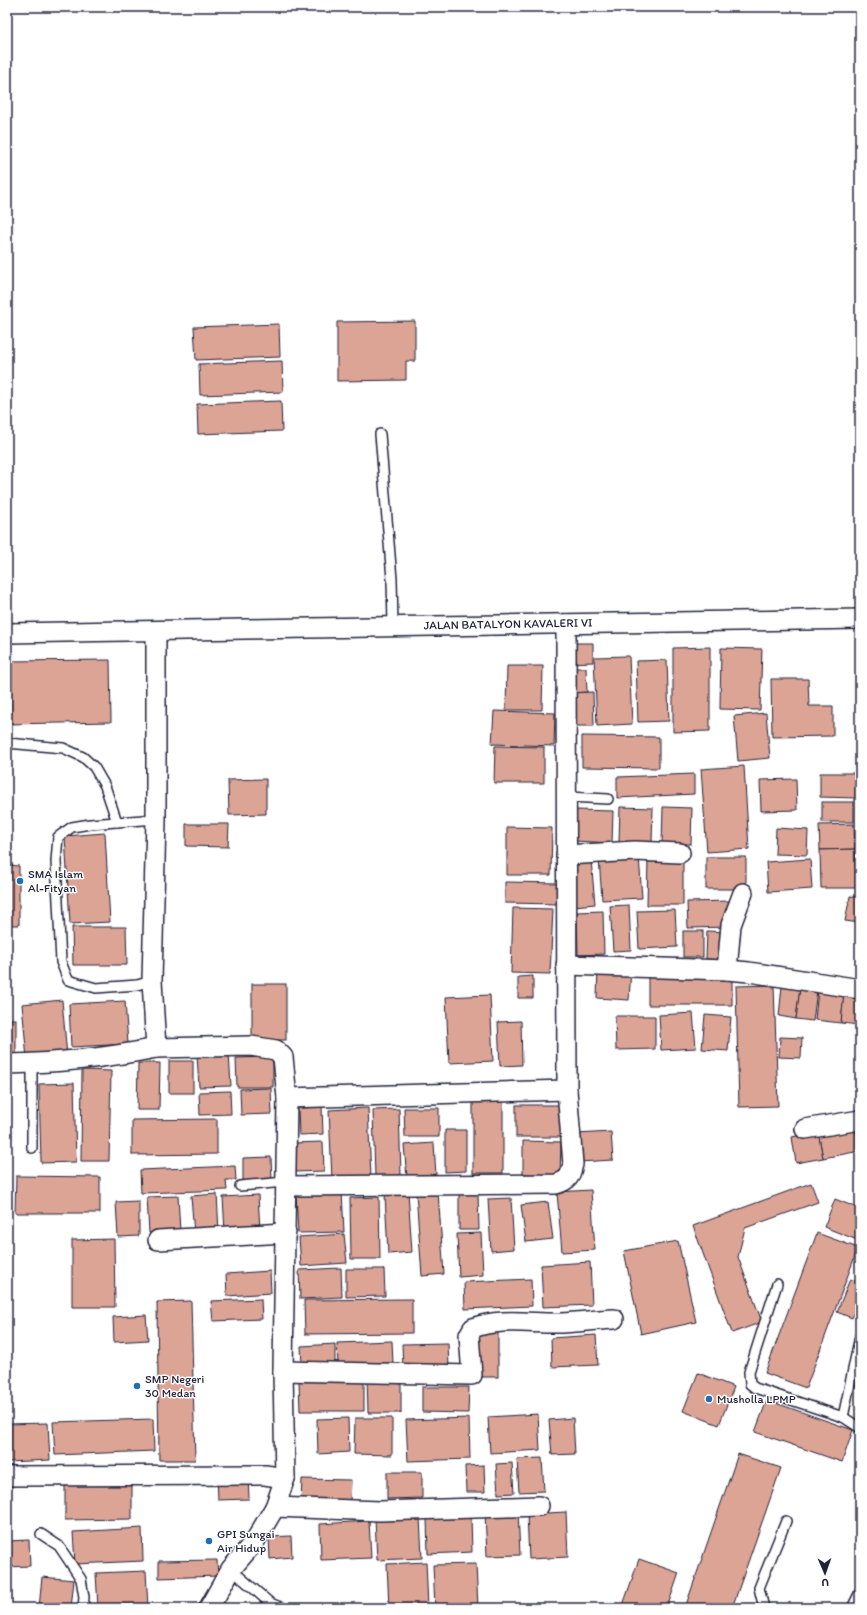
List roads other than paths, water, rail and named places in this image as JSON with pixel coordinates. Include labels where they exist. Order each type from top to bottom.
[{"type":"street","name":"JALAN BATALYON KAVALERI VI","points":[[7,633],[156,632],[393,626],[860,619]]},
{"type":"street","points":[[285,1184],[556,1184],[566,1181],[571,1174],[573,1164],[567,1090],[566,624]]},
{"type":"street","points":[[156,632],[156,819],[152,981],[156,1048]]},
{"type":"street","points":[[566,854],[635,851],[680,853]]},
{"type":"street","points":[[727,970],[731,925],[743,893]]},
{"type":"street","points":[[566,965],[727,970],[860,989]]},
{"type":"street","points":[[7,1064],[32,1064],[129,1054],[156,1048],[252,1046],[276,1050],[283,1056],[287,1098],[283,1371],[285,1478],[274,1507],[255,1541],[231,1570],[209,1608]]},
{"type":"street","points":[[287,1098],[567,1090]]},
{"type":"street","points":[[805,1129],[860,1120]]},
{"type":"street","points":[[158,1240],[286,1233]]},
{"type":"street","points":[[283,1371],[472,1375],[469,1335],[473,1328],[482,1324],[515,1322],[561,1323],[614,1319]]},
{"type":"street","points":[[7,1476],[264,1475],[285,1478]]},
{"type":"street","points":[[274,1507],[380,1511],[539,1506]]},
{"type":"lane","points":[[380,434],[392,579],[393,626]]},
{"type":"lane","points":[[7,743],[63,748],[83,757],[94,767],[105,786],[117,822]]},
{"type":"lane","points":[[567,797],[608,799]]},
{"type":"lane","points":[[152,981],[137,985],[96,988],[68,980],[61,962],[56,861],[58,837],[72,826],[156,819]]},
{"type":"lane","points":[[32,1064],[32,1148]]},
{"type":"lane","points":[[240,1186],[285,1184]]},
{"type":"lane","points":[[777,1284],[749,1372],[750,1384],[755,1388],[843,1417],[860,1428]]},
{"type":"lane","points":[[843,1417],[860,1336]]},
{"type":"lane","points":[[764,1608],[759,1588],[786,1521]]},
{"type":"lane","points":[[41,1534],[59,1546],[80,1579],[84,1597],[83,1608]]},
{"type":"lane","points":[[231,1570],[270,1603],[283,1608]]},
{"type":"lane","points":[[852,1608],[860,1592]]},
{"type":"place","name":"SMA Islam Al-Fityan","points":[[20,881]]},
{"type":"place","name":"SMP Negeri 30 Medan","points":[[137,1386]]},
{"type":"place","name":"Musholla LPMP","points":[[709,1399]]},
{"type":"place","name":"GPI Sungai Air Hidup","points":[[209,1541]]}]
